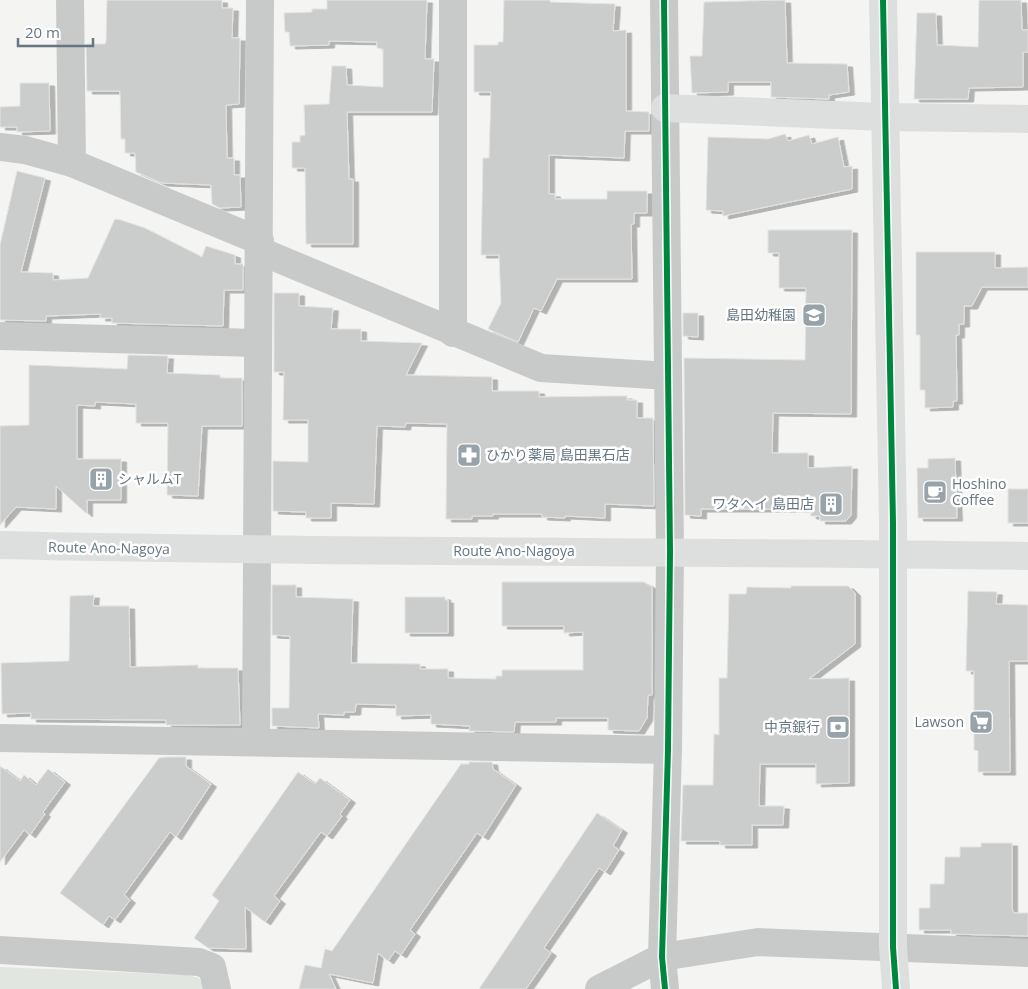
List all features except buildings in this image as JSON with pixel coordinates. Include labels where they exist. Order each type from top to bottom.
[{"type":"street","points":[[70,0],[72,163]]},
{"type":"street","points":[[256,742],[260,0]]},
{"type":"street","points":[[453,0],[453,333]]},
{"type":"street","points":[[664,0],[670,551],[668,750],[662,957],[665,989]]},
{"type":"street","points":[[883,0],[893,554],[893,947],[896,989]]},
{"type":"street","points":[[665,108],[884,117],[1028,118]]},
{"type":"street","points":[[0,147],[25,150],[72,163],[453,333],[541,368],[668,376]]},
{"type":"street","points":[[0,336],[258,343]]},
{"type":"street","name":"Route Ano-Nagoya","points":[[0,545],[258,551],[670,551],[1028,556]]},
{"type":"street","points":[[0,738],[668,750]]},
{"type":"street","points":[[599,989],[662,957],[758,942],[1028,954]]},
{"type":"street","points":[[0,950],[199,962],[212,967],[217,989]]},
{"type":"shaded area","points":[[0,967],[187,975],[199,978],[204,989],[0,989]]},
{"type":"cycle path","points":[[664,0],[670,551],[668,750],[662,957],[665,989]]},
{"type":"cycle path","points":[[883,0],[893,523],[893,947],[896,989]]},
{"type":"place","name":"島田幼稚園","points":[[814,315]]},
{"type":"place","name":"ひかり薬局 島田黒石店","points":[[469,455]]},
{"type":"place","name":"シャルムT","points":[[101,479]]},
{"type":"place","name":"Hoshino Coffee","points":[[935,492]]},
{"type":"place","name":"ワタヘイ 島田店","points":[[831,504]]},
{"type":"place","name":"Lawson","points":[[981,722]]},
{"type":"place","name":"中京銀行","points":[[838,727]]}]
